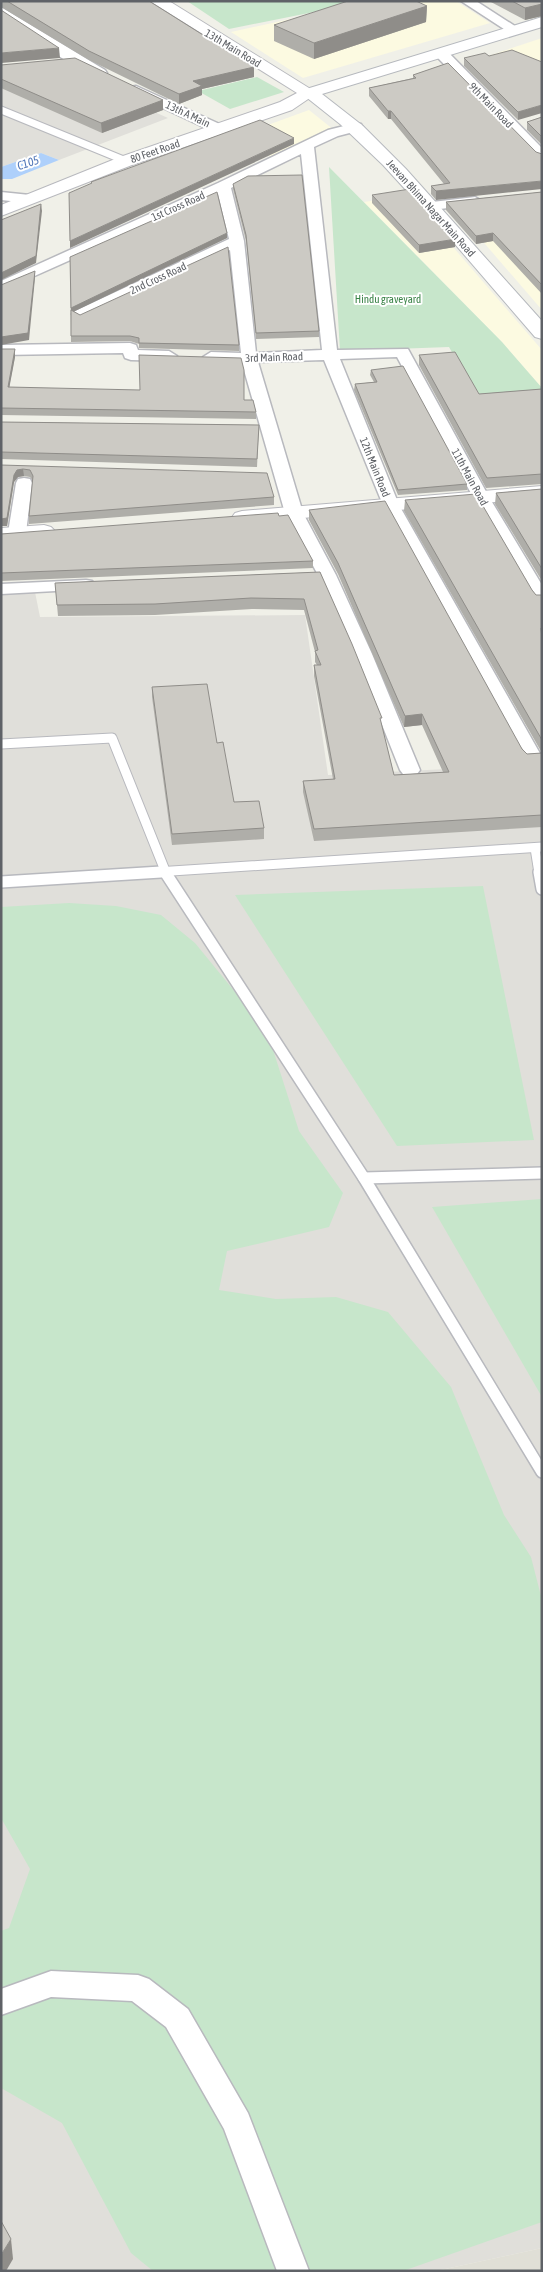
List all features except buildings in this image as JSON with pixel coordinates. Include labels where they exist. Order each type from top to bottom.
[{"type":"street","name":"13th Main Road","points":[[158,1],[309,93]]},
{"type":"street","points":[[467,1],[515,30]]},
{"type":"street","points":[[1,11],[79,62],[109,77]]},
{"type":"street","name":"80 Feet Road","points":[[2,200],[213,126],[286,106],[309,93],[542,22]]},
{"type":"street","name":"9th Main Road","points":[[441,53],[542,156]]},
{"type":"street","points":[[60,64],[79,62]]},
{"type":"street","name":"13th A Main","points":[[126,85],[213,126]]},
{"type":"street","name":"Jeevan Bhima Nagar Main Road","points":[[309,93],[334,108],[356,127],[432,206],[542,333]]},
{"type":"street","points":[[514,128],[532,121]]},
{"type":"street","name":"1st Cross Road","points":[[1,287],[223,186],[333,133],[356,127]]},
{"type":"street","name":"12th Main Road","points":[[307,145],[330,355],[391,505],[533,759]]},
{"type":"street","name":"80 Feet Road","points":[[2,200],[30,199],[119,158]]},
{"type":"street","points":[[223,186],[237,241],[249,358],[294,513],[327,575],[363,654],[410,770]]},
{"type":"street","points":[[432,206],[487,200]]},
{"type":"street","name":"2nd Cross Road","points":[[80,314],[237,241]]},
{"type":"street","points":[[1,350],[130,348],[131,355],[180,356]]},
{"type":"street","name":"3rd Main Road","points":[[200,357],[249,358],[402,352]]},
{"type":"street","name":"11th Main Road","points":[[402,352],[481,497],[542,600]]},
{"type":"street","points":[[250,426],[270,426]]},
{"type":"street","points":[[264,473],[283,474]]},
{"type":"street","points":[[24,483],[9,534],[66,530]]},
{"type":"street","points":[[225,518],[542,492]]},
{"type":"street","points":[[307,576],[327,575]]},
{"type":"street","points":[[1,589],[100,585]]},
{"type":"street","points":[[1,2002],[51,1984],[138,1988],[177,2018],[237,2123],[293,2271]]},
{"type":"lane","points":[[1,110],[119,158]]},
{"type":"lane","points":[[1,744],[112,738],[165,871],[364,1178],[542,1472]]},
{"type":"lane","points":[[1,882],[539,847],[542,889]]},
{"type":"lane","points":[[364,1178],[542,1173]]},
{"type":"shaded area","points":[[373,1],[456,1],[490,23],[303,78],[231,32]]},
{"type":"shaded area","points":[[542,38],[542,74],[470,62]]},
{"type":"shaded area","points":[[54,67],[168,118],[59,160],[41,153],[1,167],[1,71]]},
{"type":"shaded area","points":[[309,110],[334,130],[273,157],[224,141]]},
{"type":"shaded area","points":[[408,195],[542,350],[542,388],[502,342],[364,202]]},
{"type":"shaded area","points":[[454,208],[542,233],[542,310]]},
{"type":"shaded area","points":[[35,592],[40,617],[305,615],[328,775],[467,768],[542,760],[542,2248],[436,2271],[1,2271],[1,594]]},
{"type":"shaded area","points":[[542,2248],[542,2271],[436,2271]]},
{"type":"green space","points":[[187,1],[363,1],[364,2],[229,29]]},
{"type":"green space","points":[[257,77],[284,92],[230,109],[198,91]]},
{"type":"green space","name":"Hindu graveyard","points":[[329,167],[502,342],[542,388],[542,398],[481,404],[449,347],[340,351]]},
{"type":"green space","points":[[483,886],[534,1140],[397,1146],[235,895]]},
{"type":"green space","points":[[69,903],[116,906],[161,915],[195,943],[267,1031],[299,1131],[343,1193],[329,1227],[227,1251],[219,1290],[276,1299],[336,1297],[388,1312],[451,1387],[504,1515],[531,1557],[542,1600],[542,2222],[403,2271],[153,2271],[131,2253],[62,2123],[1,2088],[1,1931],[9,1928],[30,1869],[1,1818],[1,907]]},
{"type":"green space","points":[[542,1199],[542,1397],[432,1207]]},
{"type":"water","name":"C105","points":[[41,153],[59,160],[12,179],[1,179],[1,167]]}]
